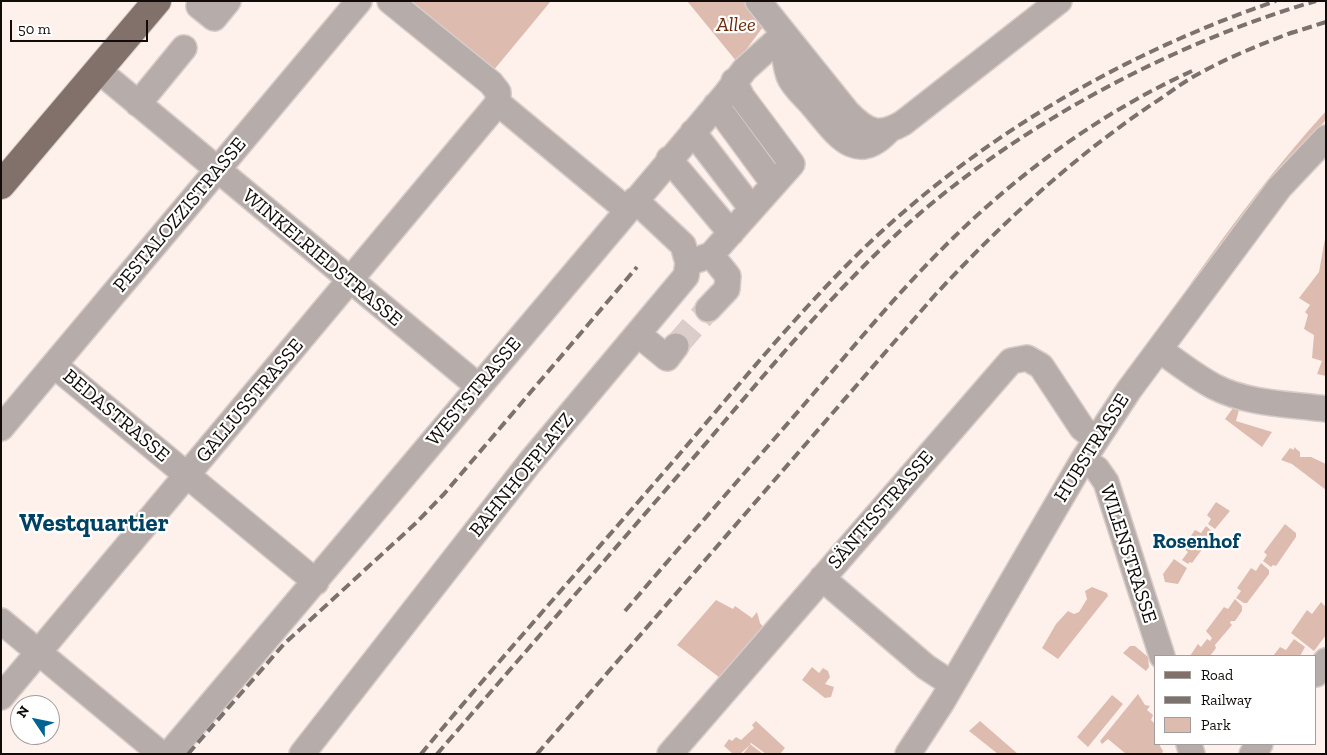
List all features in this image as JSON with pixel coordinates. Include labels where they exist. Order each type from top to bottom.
[{"type":"main road","points":[[1,185],[157,1]]},
{"type":"street","points":[[199,3],[214,18],[228,1]]},
{"type":"street","name":"PESTALOZZISTRASSE","points":[[1,428],[359,1]]},
{"type":"street","points":[[390,1],[491,83],[498,92],[498,104],[677,238],[687,253],[728,276],[728,289],[708,309]]},
{"type":"street","points":[[758,1],[783,35],[857,122],[870,130],[895,128],[1060,1]]},
{"type":"street","name":"WESTSTRASSE","points":[[169,754],[316,582],[478,386],[703,120],[783,35]]},
{"type":"street","points":[[138,104],[184,48]]},
{"type":"street","name":"WINKELRIEDSTRASSE","points":[[98,70],[350,282],[478,386]]},
{"type":"street","points":[[703,120],[742,97],[763,197]]},
{"type":"street","name":"GALLUSSTRASSE","points":[[1,698],[498,104]]},
{"type":"street","points":[[703,120],[763,197]]},
{"type":"street","points":[[703,120],[763,197]]},
{"type":"street","name":"HUBSTRASSE","points":[[908,754],[952,684],[1083,460],[1129,390],[1280,188],[1326,138]]},
{"type":"street","name":"HUBSTRASSE","points":[[1304,162],[1326,147]]},
{"type":"street","name":"BAHNHOFPLATZ","points":[[302,754],[531,460],[700,259],[763,197]]},
{"type":"street","points":[[638,334],[666,358],[676,346]]},
{"type":"street","points":[[1160,350],[1216,388],[1252,400],[1326,409]]},
{"type":"street","name":"SÄNTISSTRASSE","points":[[670,754],[1012,361],[1027,358],[1041,366],[1082,428],[1096,439]]},
{"type":"street","name":"BEDASTRASSE","points":[[54,365],[316,582]]},
{"type":"street","name":"WILENSTRASSE","points":[[1083,460],[1097,469],[1106,482],[1162,655]]},
{"type":"street","points":[[822,578],[926,667],[952,684]]},
{"type":"street","points":[[1,622],[161,754]]},
{"type":"street","points":[[1317,673],[1326,661]]},
{"type":"green space","points":[[412,1],[551,1],[493,71]]},
{"type":"green space","name":"Allee","points":[[687,1],[748,1],[766,23],[737,62]]},
{"type":"green space","points":[[1326,111],[1326,120],[1295,153],[1195,283],[1191,283],[1256,195]]},
{"type":"green space","points":[[1326,233],[1326,376],[1317,374],[1322,361],[1312,358],[1314,335],[1304,329],[1308,315],[1305,312],[1310,305],[1299,298],[1319,272]]},
{"type":"green space","points":[[1233,408],[1239,410],[1236,421],[1272,432],[1262,447],[1225,419]]},
{"type":"green space","points":[[1294,447],[1300,452],[1300,457],[1311,457],[1326,464],[1326,490],[1292,464],[1281,460],[1290,448],[1294,450]]},
{"type":"green space","points":[[1216,502],[1230,511],[1215,529],[1208,524],[1211,519],[1207,515]]},
{"type":"green space","points":[[1285,524],[1296,533],[1296,537],[1276,566],[1273,565],[1271,567],[1263,561],[1267,555],[1264,552]]},
{"type":"green space","points":[[1206,526],[1214,533],[1192,563],[1188,564],[1182,560],[1188,552],[1183,547],[1195,530],[1201,533]]},
{"type":"green space","points":[[1174,559],[1187,568],[1178,584],[1165,582],[1163,574]]},
{"type":"green space","points":[[1261,563],[1269,570],[1269,574],[1247,603],[1244,603],[1236,598],[1241,591],[1237,588],[1251,568],[1256,571]]},
{"type":"green space","points":[[1092,587],[1107,593],[1108,596],[1058,659],[1042,648],[1056,624],[1068,611],[1074,614],[1079,612],[1087,599],[1085,591]]},
{"type":"green space","points":[[1235,599],[1242,606],[1242,611],[1235,621],[1231,621],[1232,625],[1215,645],[1216,648],[1211,655],[1191,655],[1198,644],[1201,647],[1207,639],[1210,641],[1212,638],[1206,631],[1224,607],[1228,609]]},
{"type":"green space","points":[[716,600],[733,609],[735,606],[752,618],[757,612],[760,623],[766,630],[724,681],[677,645]]},
{"type":"green space","points":[[1321,602],[1326,607],[1326,635],[1314,651],[1291,633],[1307,610],[1312,614]]},
{"type":"green space","points":[[1294,639],[1305,647],[1301,655],[1274,655],[1280,647],[1286,650]]},
{"type":"green space","points":[[1130,646],[1135,646],[1148,657],[1149,667],[1146,671],[1123,653]]},
{"type":"green space","points":[[812,667],[819,673],[823,668],[828,671],[830,677],[825,684],[834,687],[831,697],[825,698],[802,680]]},
{"type":"green space","points":[[1138,694],[1145,705],[1150,706],[1147,710],[1153,715],[1151,720],[1154,723],[1154,745],[1160,745],[1163,751],[1162,754],[1126,754],[1108,739],[1102,744],[1100,741]]},
{"type":"green space","points":[[1112,695],[1123,704],[1088,747],[1077,737]]},
{"type":"green space","points":[[756,721],[785,748],[780,754],[766,754],[751,743],[763,754],[743,754],[750,745],[740,754],[733,754],[724,746],[729,739],[732,741],[736,737],[741,740],[754,728],[752,725]]},
{"type":"green space","points":[[980,721],[1018,754],[998,754],[969,731]]},
{"type":"tunnel","points":[[676,346],[708,309]]},
{"type":"railway","points":[[421,754],[762,357],[838,274],[910,206],[957,169],[1057,101],[1110,72],[1164,46],[1219,22],[1276,1]]},
{"type":"railway","points":[[437,754],[791,344],[844,286],[900,231],[991,158],[1042,124],[1095,94],[1150,65],[1205,40],[1316,1]]},
{"type":"railway","points":[[1288,34],[1326,22]]},
{"type":"railway","points":[[537,754],[935,295],[1011,218],[1093,147],[1182,83],[1224,61],[1293,32]]},
{"type":"railway","points":[[625,611],[874,322],[950,241],[1005,191],[1064,145],[1126,105],[1192,71]]},
{"type":"railway","points":[[188,754],[284,644],[416,523],[444,494],[637,267]]},
{"type":"district","name":"Westquartier","points":[[94,524]]},
{"type":"district","name":"Rosenhof","points":[[1196,542]]}]
